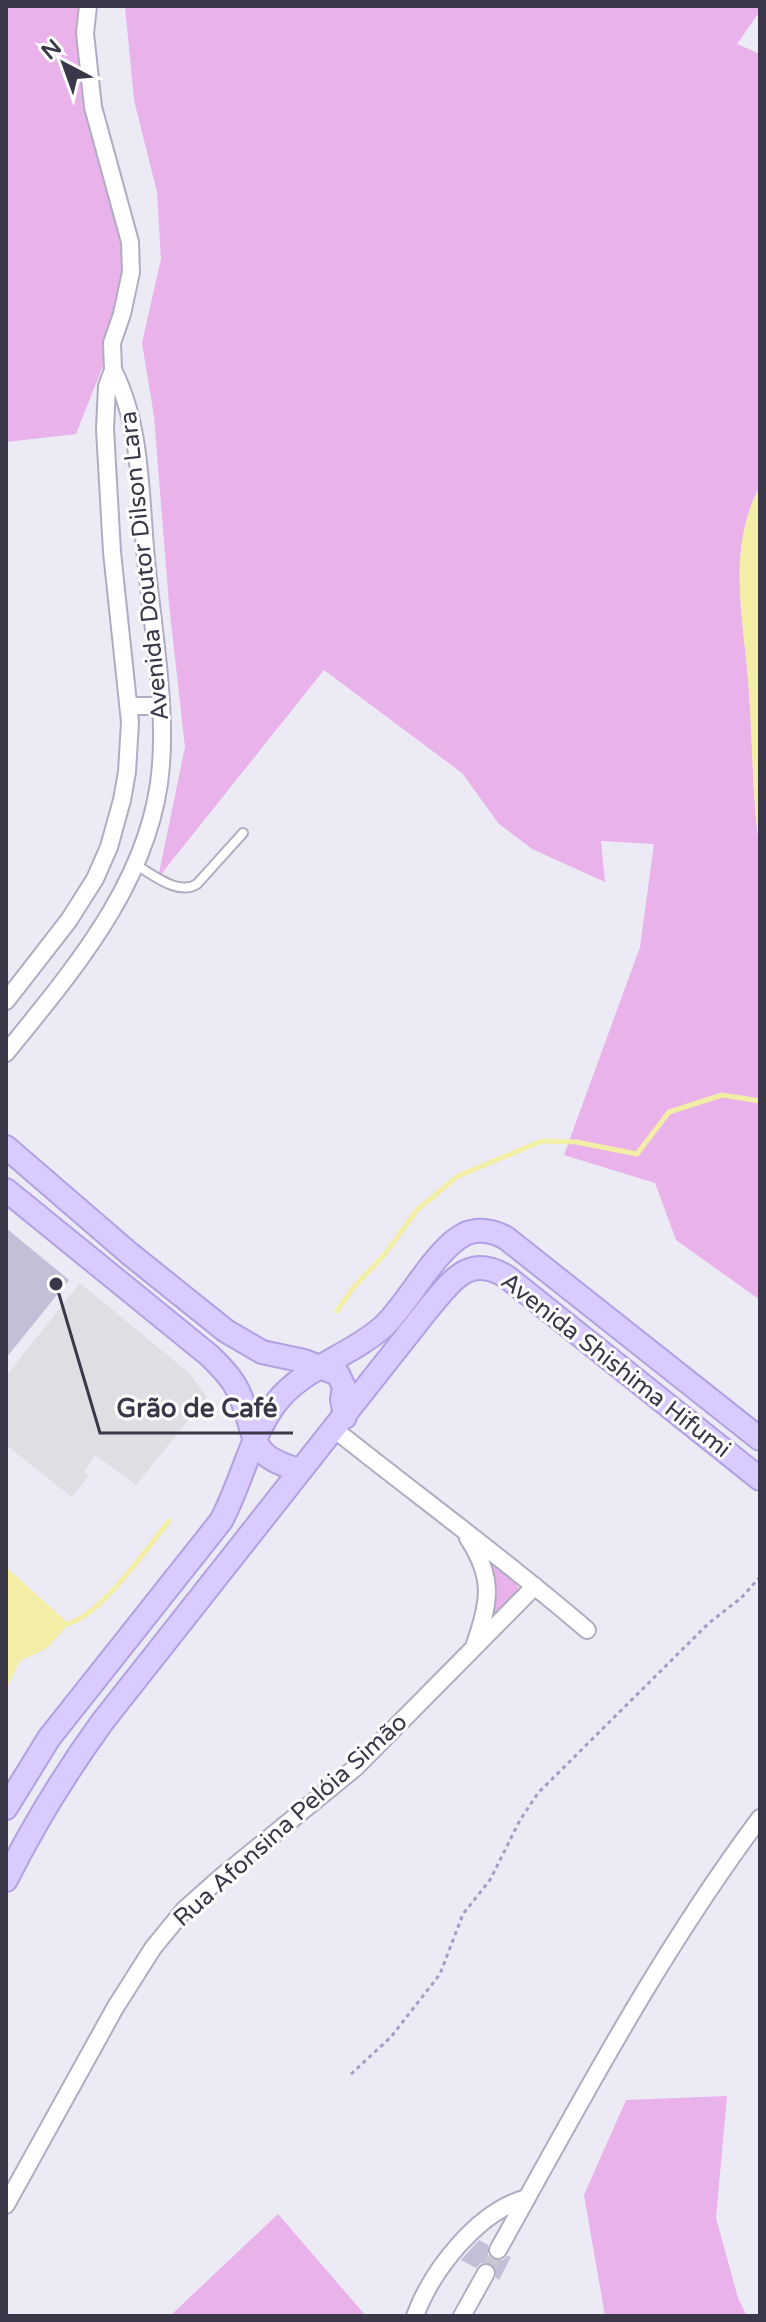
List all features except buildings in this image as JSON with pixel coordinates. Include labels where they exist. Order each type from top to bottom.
[{"type":"street","points":[[88,6],[85,33],[93,107],[130,242],[131,272],[112,343],[113,370]]},
{"type":"street","name":"Avenida Doutor Dilson Lara","points":[[6,1053],[93,939],[136,865],[147,833],[161,766],[160,706],[135,444],[127,400],[113,370]]},
{"type":"street","name":"Avenida Doutor Dilson Lara","points":[[6,1001],[86,896],[109,847],[125,788],[128,706],[112,552],[105,429],[107,386],[113,370]]},
{"type":"street","points":[[128,706],[160,706]]},
{"type":"street","points":[[6,1147],[130,1254],[226,1331],[262,1352],[323,1364],[342,1379],[340,1423],[103,1721],[29,1833],[6,1880]]},
{"type":"street","points":[[6,1190],[193,1341],[225,1371],[238,1390],[252,1450],[272,1461],[300,1470]]},
{"type":"street","name":"Avenida Shishima Hifumi","points":[[6,1808],[49,1738],[221,1521],[233,1501],[252,1450],[275,1405],[288,1390],[323,1364],[362,1343],[387,1323],[456,1240],[470,1232],[489,1232],[511,1241],[760,1439]]},
{"type":"street","name":"Avenida Shishima Hifumi","points":[[340,1423],[448,1286],[471,1268],[486,1267],[507,1277],[760,1479]]},
{"type":"street","points":[[340,1423],[462,1530],[587,1630]]},
{"type":"street","points":[[462,1530],[485,1568],[487,1582],[485,1613],[474,1648]]},
{"type":"street","name":"Rua Afonsina Pelóia Simão","points":[[6,2205],[115,2008],[153,1948],[184,1910],[355,1768],[535,1586]]},
{"type":"street","points":[[498,2250],[664,1958],[760,1818]]},
{"type":"street","points":[[415,2316],[420,2302],[469,2234],[490,2214],[514,2201],[527,2198]]},
{"type":"street","points":[[462,2315],[486,2273]]},
{"type":"lane","points":[[136,865],[181,889],[190,889],[243,833]]},
{"type":"path","points":[[351,2074],[391,2037],[440,1974],[463,1914],[490,1880],[520,1820],[538,1793],[709,1623],[741,1598],[760,1577]]},
{"type":"shaded area","points":[[6,6],[90,6],[85,33],[131,272],[112,343],[76,434],[6,442]]},
{"type":"shaded area","points":[[125,6],[760,6],[760,11],[737,44],[760,54],[760,486],[743,536],[740,588],[760,852],[760,1300],[676,1240],[655,1183],[564,1155],[640,947],[654,844],[601,841],[605,882],[532,849],[499,824],[462,773],[324,670],[158,878],[185,747],[169,604],[154,416],[142,343],[161,259],[157,192],[134,100]]},
{"type":"shaded area","points":[[760,486],[760,852],[741,614],[740,562],[749,511]]},
{"type":"shaded area","points":[[80,1283],[190,1374],[207,1397],[136,1485],[95,1455],[84,1472],[89,1476],[72,1497],[6,1445],[6,1376]]},
{"type":"shaded area","points":[[488,1562],[514,1581],[519,1589],[492,1619],[489,1619]]},
{"type":"shaded area","points":[[6,1567],[69,1624],[47,1648],[20,1661],[6,1689]]},
{"type":"shaded area","points":[[727,2096],[716,2218],[738,2298],[747,2316],[605,2316],[584,2195],[626,2100]]},
{"type":"shaded area","points":[[278,2214],[366,2316],[170,2316]]},
{"type":"waterway","points":[[337,1311],[417,1210],[458,1176],[542,1141],[576,1142],[637,1154],[669,1112],[722,1095],[760,1101]]},
{"type":"waterway","points":[[63,1624],[91,1611],[106,1598],[169,1521]]},
{"type":"tunnel","points":[[486,2273],[498,2250]]},
{"type":"place","name":"Grão de Café","points":[[56,1284]]}]
